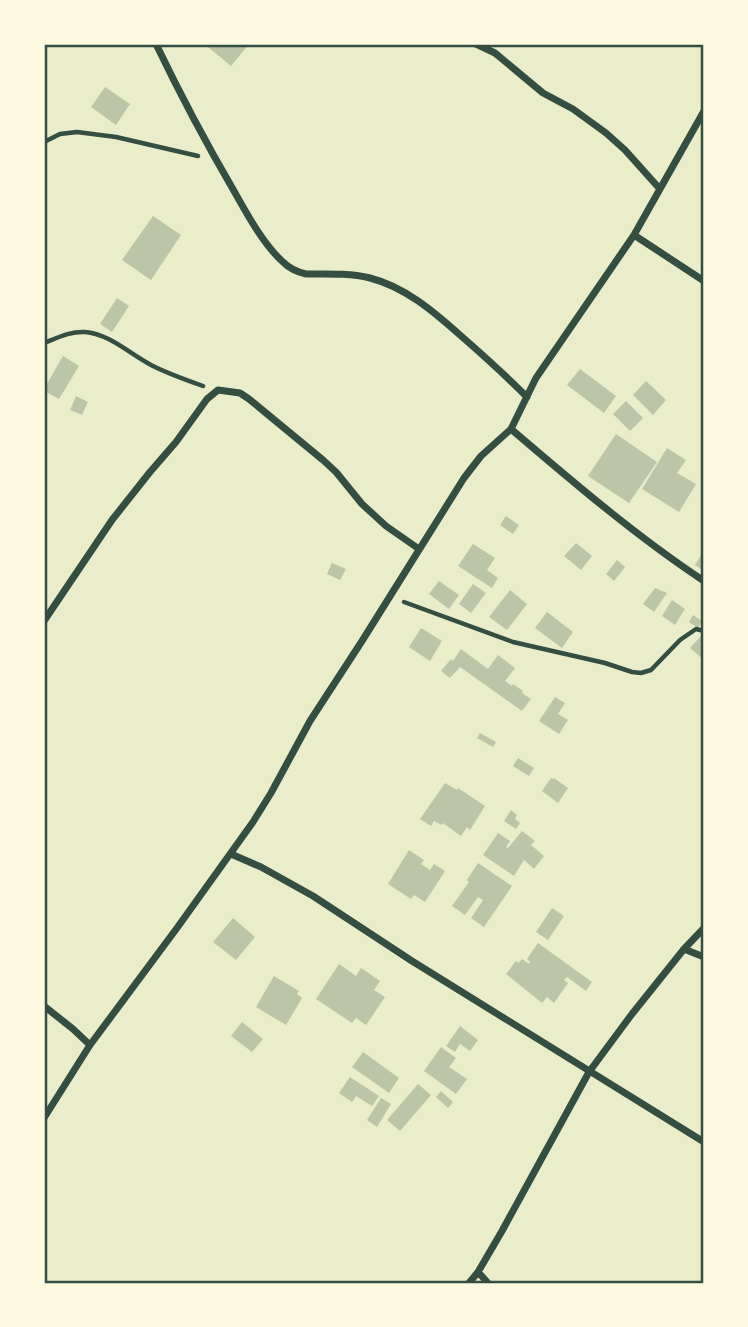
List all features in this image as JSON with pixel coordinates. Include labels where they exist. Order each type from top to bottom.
[{"type":"street","points":[[156,44],[186,106],[244,209],[285,264],[306,274],[371,278],[409,295],[438,316],[527,397]]},
{"type":"street","points":[[476,44],[495,53],[543,93],[597,126],[625,150],[659,188]]},
{"type":"street","points":[[44,1118],[90,1045],[231,854],[271,793],[310,721],[474,464],[511,429],[536,378],[634,235],[704,111]]},
{"type":"street","points":[[634,235],[704,281]]},
{"type":"street","points":[[44,621],[112,520],[176,442],[207,399],[218,390],[240,393],[249,399],[336,472],[362,504],[386,526],[419,549]]},
{"type":"street","points":[[511,429],[598,501],[704,581]]},
{"type":"street","points":[[231,854],[261,867],[313,896],[412,961],[704,1142]]},
{"type":"street","points":[[469,1283],[478,1272],[589,1072],[632,1014],[704,928]]},
{"type":"street","points":[[684,949],[704,957]]},
{"type":"street","points":[[44,1006],[90,1045]]},
{"type":"street","points":[[478,1272],[488,1283]]},
{"type":"path","points":[[44,142],[60,134],[78,132],[116,137],[216,160]]},
{"type":"path","points":[[44,343],[77,332],[89,332],[164,372],[218,390]]},
{"type":"path","points":[[390,597],[513,642],[641,673],[651,670],[680,640],[696,629],[704,631]]},
{"type":"building","points":[[211,44],[249,44],[231,66],[208,47]]},
{"type":"building","points":[[105,87],[130,104],[116,125],[91,107]]},
{"type":"building","points":[[153,216],[181,235],[151,280],[122,260]]},
{"type":"building","points":[[117,298],[129,306],[112,332],[100,324]]},
{"type":"building","points":[[63,356],[79,366],[59,399],[44,389]]},
{"type":"building","points":[[580,369],[616,396],[604,413],[567,385]]},
{"type":"building","points":[[646,381],[666,400],[653,415],[633,395]]},
{"type":"building","points":[[76,396],[88,402],[82,415],[70,410]]},
{"type":"building","points":[[626,401],[643,418],[630,431],[613,414]]},
{"type":"building","points":[[616,434],[657,462],[629,503],[588,476]]},
{"type":"building","points":[[667,448],[686,460],[677,473],[696,484],[679,512],[642,489]]},
{"type":"building","points":[[506,516],[519,525],[513,534],[500,525]]},
{"type":"building","points":[[576,543],[592,556],[581,570],[564,556]]},
{"type":"building","points":[[473,544],[495,558],[487,570],[498,578],[492,588],[458,566]]},
{"type":"building","points":[[701,555],[704,557],[704,571],[695,565]]},
{"type":"building","points":[[617,560],[625,567],[614,581],[606,574]]},
{"type":"building","points":[[332,563],[346,569],[340,580],[327,574]]},
{"type":"building","points":[[439,581],[459,595],[449,609],[429,594]]},
{"type":"building","points":[[473,584],[486,593],[471,613],[459,604]]},
{"type":"building","points":[[655,588],[667,593],[654,612],[643,604]]},
{"type":"building","points":[[510,590],[527,604],[507,630],[489,617]]},
{"type":"building","points":[[672,600],[685,609],[675,625],[662,616]]},
{"type":"building","points":[[547,612],[573,632],[562,648],[535,628]]},
{"type":"building","points":[[693,615],[702,621],[698,628],[689,622]]},
{"type":"building","points":[[421,628],[442,641],[430,661],[409,647]]},
{"type":"building","points":[[701,636],[704,639],[704,660],[690,648]]},
{"type":"building","points":[[461,649],[488,669],[498,655],[515,668],[505,681],[531,699],[522,711],[460,667],[450,678],[441,671],[451,659],[453,661]]},
{"type":"building","points":[[555,697],[565,703],[558,714],[568,720],[559,734],[539,721]]},
{"type":"building","points":[[480,733],[496,742],[493,747],[477,738]]},
{"type":"building","points":[[518,758],[534,768],[529,776],[513,766]]},
{"type":"building","points":[[551,778],[568,788],[558,803],[542,791]]},
{"type":"building","points":[[445,783],[457,790],[458,788],[485,806],[470,830],[467,827],[461,836],[443,823],[442,825],[434,821],[431,826],[420,819]]},
{"type":"building","points":[[511,810],[520,823],[516,829],[504,821]]},
{"type":"building","points":[[522,831],[535,841],[531,845],[544,856],[534,869],[524,860],[514,876],[483,855],[498,833],[510,841],[506,847],[508,848]]},
{"type":"building","points":[[409,850],[424,860],[421,864],[430,870],[434,864],[445,871],[425,902],[414,895],[411,899],[388,884]]},
{"type":"building","points":[[478,863],[512,886],[484,927],[471,918],[483,900],[478,897],[465,915],[452,906],[469,882],[467,880]]},
{"type":"building","points":[[552,908],[564,916],[548,940],[536,932]]},
{"type":"building","points":[[233,918],[255,937],[236,960],[213,942]]},
{"type":"building","points":[[538,943],[592,982],[586,991],[567,977],[564,980],[568,983],[554,1003],[547,997],[542,1003],[506,974],[516,961],[519,963],[522,959],[529,964],[527,959]]},
{"type":"building","points":[[339,964],[356,976],[361,968],[380,981],[374,990],[385,997],[366,1025],[356,1018],[352,1023],[316,999]]},
{"type":"building","points":[[274,976],[299,991],[297,994],[302,998],[286,1025],[256,1007]]},
{"type":"building","points":[[242,1022],[263,1039],[252,1052],[231,1036]]},
{"type":"building","points":[[460,1026],[478,1040],[470,1051],[460,1044],[455,1052],[446,1046]]},
{"type":"building","points":[[441,1047],[456,1058],[449,1067],[467,1079],[456,1094],[424,1071]]},
{"type":"building","points":[[363,1052],[399,1078],[389,1093],[352,1067]]},
{"type":"building","points":[[350,1077],[379,1096],[372,1106],[356,1096],[352,1102],[339,1093]]},
{"type":"building","points":[[418,1084],[431,1095],[400,1131],[387,1120]]},
{"type":"building","points":[[441,1091],[453,1102],[448,1108],[436,1097]]},
{"type":"building","points":[[381,1098],[391,1104],[377,1127],[367,1120]]}]
